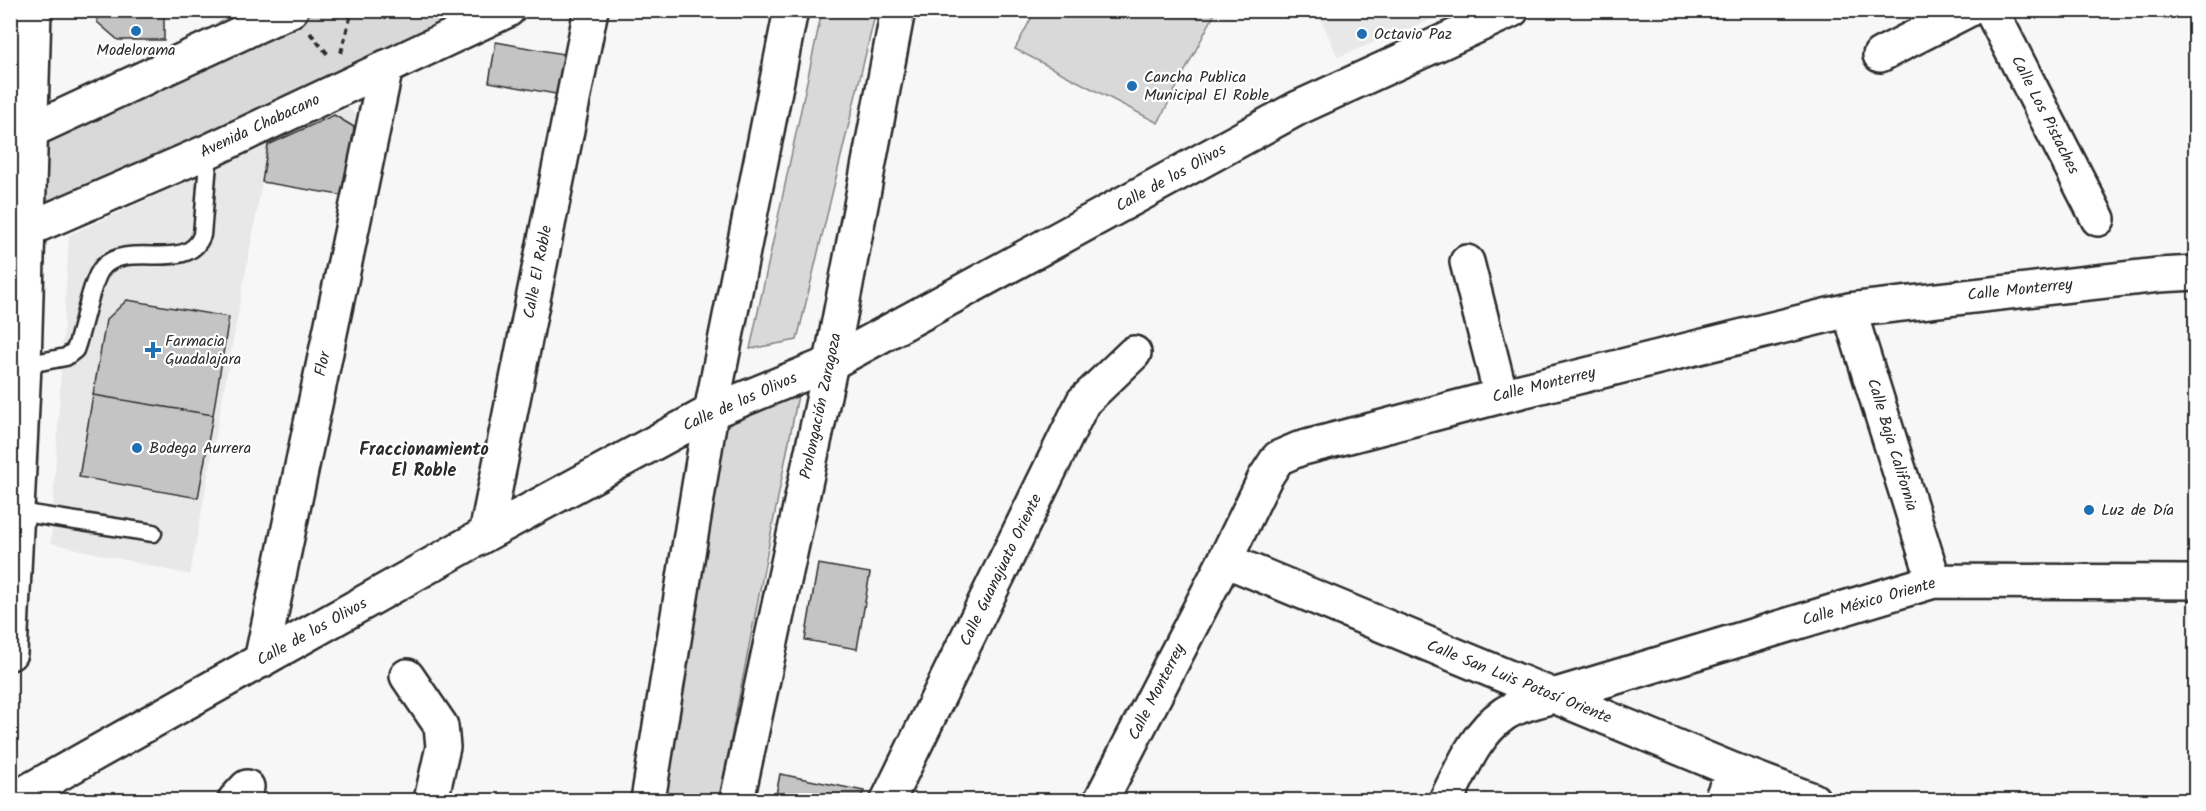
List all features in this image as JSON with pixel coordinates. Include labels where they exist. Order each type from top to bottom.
[{"type":"street","points":[[10,653],[24,365],[20,233],[21,135],[34,10]]},
{"type":"street","name":"Avenida Chabacano","points":[[20,233],[209,151],[345,74],[386,68],[508,10]]},
{"type":"street","name":"Calle El Roble","points":[[486,534],[591,10]]},
{"type":"street","points":[[648,801],[711,412],[791,10]]},
{"type":"street","name":"Prolongación Zaragoza","points":[[736,801],[831,363],[898,10]]},
{"type":"street","name":"Calle de los Olivos","points":[[12,801],[486,534],[711,412],[831,363],[1298,108],[1512,10]]},
{"type":"street","points":[[1880,55],[1968,10]]},
{"type":"street","name":"Calle Los Pistaches","points":[[1991,10],[2098,219]]},
{"type":"street","points":[[21,135],[280,13]]},
{"type":"street","name":"Flor","points":[[261,661],[386,68]]},
{"type":"street","points":[[1467,262],[1501,396]]},
{"type":"street","name":"Calle Monterrey","points":[[1101,801],[1265,478],[1278,458],[1299,450],[1501,396],[1850,310],[2147,276],[2196,273]]},
{"type":"street","name":"Calle Baja California","points":[[1850,310],[1934,581]]},
{"type":"street","name":"Calle Guanajuato Oriente","points":[[888,801],[1083,402],[1134,353]]},
{"type":"street","name":"Calle San Luis Potosí Oriente","points":[[1225,560],[1813,801]]},
{"type":"street","name":"Calle México Oriente","points":[[1446,801],[1471,752],[1486,729],[1505,713],[1553,696],[1934,581],[2196,582]]},
{"type":"street","points":[[407,676],[441,726],[442,747],[431,801]]},
{"type":"street","points":[[1721,801],[1733,770]]},
{"type":"lane","points":[[24,365],[66,357],[75,350],[102,268],[116,256],[185,254],[199,243],[202,235],[209,151]]},
{"type":"lane","points":[[18,512],[153,533]]},
{"type":"path","points":[[345,74],[352,10]]},
{"type":"path","points":[[280,13],[345,74]]},
{"type":"shaded area","points":[[316,11],[491,11],[45,214],[44,142]]},
{"type":"shaded area","points":[[822,11],[876,11],[797,340],[750,349]]},
{"type":"shaded area","name":"Cancha Publica Municipal El Roble","points":[[1035,11],[1216,11],[1158,123],[1015,49]]},
{"type":"shaded area","name":"Octavio Paz","points":[[1317,11],[1452,11],[1338,57]]},
{"type":"shaded area","points":[[348,108],[355,114],[345,196],[262,183],[190,575],[51,543],[69,235]]},
{"type":"shaded area","points":[[798,395],[719,800],[651,800],[726,426]]},
{"type":"building","name":"Modelorama","points":[[97,10],[164,10],[164,40],[118,40],[97,22]]},
{"type":"building","points":[[496,42],[569,55],[561,95],[489,82]]},
{"type":"building","points":[[334,115],[354,127],[345,196],[262,182],[268,145]]},
{"type":"building","points":[[127,300],[229,317],[213,415],[93,395],[106,320]]},
{"type":"building","points":[[93,395],[213,415],[198,498],[79,477]]},
{"type":"building","points":[[818,564],[870,573],[857,649],[805,640]]},
{"type":"building","points":[[780,774],[864,791],[859,800],[775,800]]},
{"type":"place","name":"Modelorama","points":[[136,31]]},
{"type":"place","name":"Octavio Paz","points":[[1362,34]]},
{"type":"place","name":"Cancha Publica Municipal El Roble","points":[[1132,86]]},
{"type":"place","name":"Farmacia Guadalajara","points":[[153,350]]},
{"type":"place","name":"Bodega Aurrera","points":[[137,448]]},
{"type":"place","name":"Luz de Día","points":[[2089,510]]},
{"type":"district","name":"Fraccionamiento El Roble","points":[[424,460]]}]
